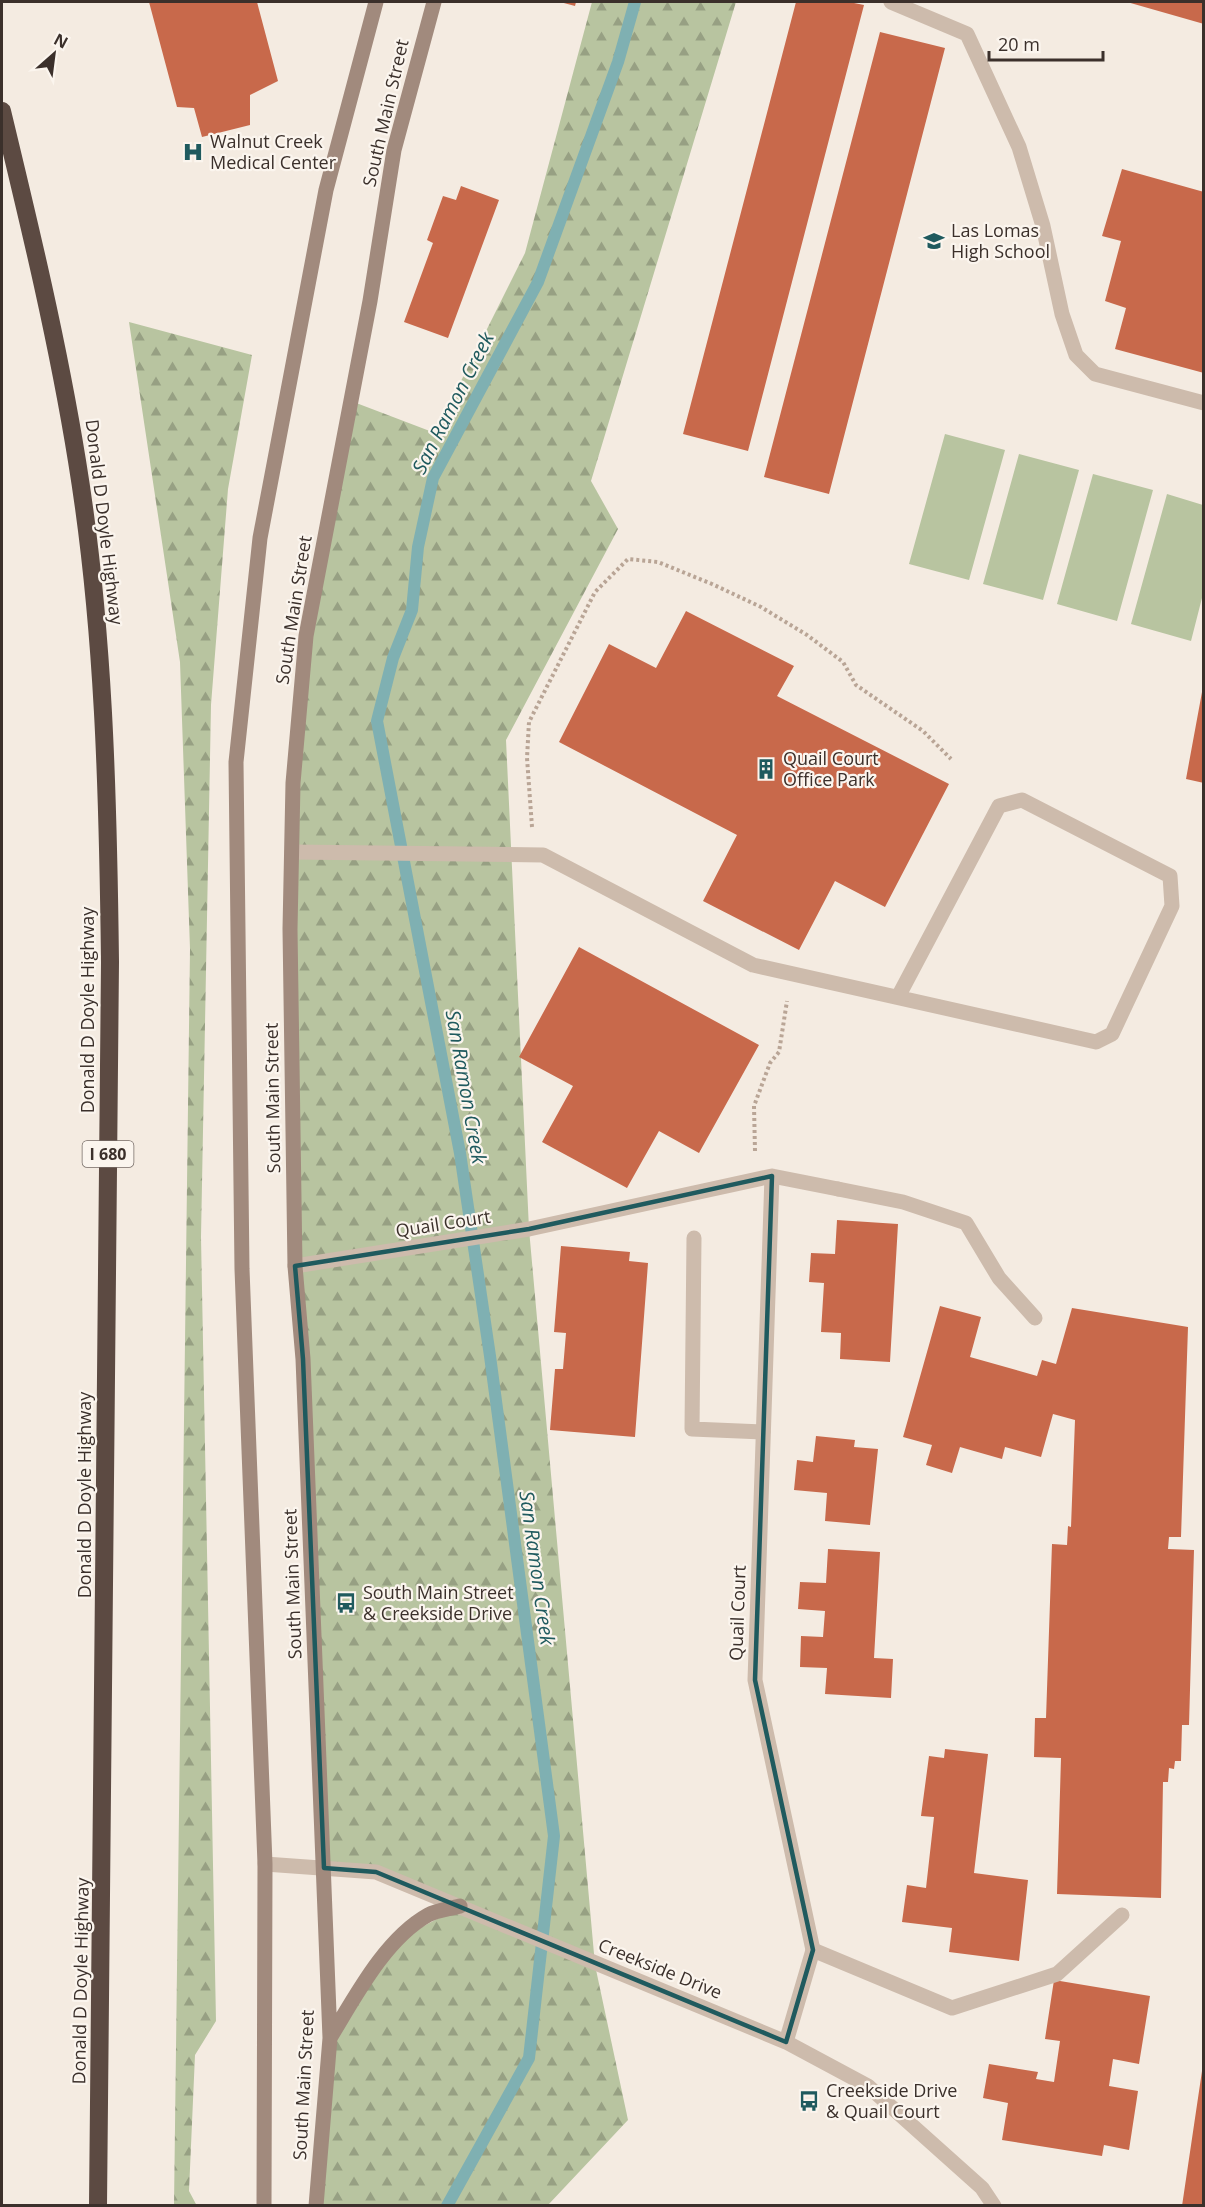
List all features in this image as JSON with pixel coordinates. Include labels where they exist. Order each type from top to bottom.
[{"type":"highway","name":"Donald D Doyle Highway","points":[[2,111],[48,301],[77,463],[97,632],[108,794],[109,1009],[98,2205]]},
{"type":"main road","name":"South Main Street","points":[[264,2205],[265,1864],[242,1269],[236,762],[260,538],[326,190],[376,2]]},
{"type":"main road","name":"South Main Street","points":[[316,2205],[330,2038],[303,1359],[295,1266],[290,929],[293,783],[306,636],[370,301],[394,150],[434,2]]},
{"type":"main road","points":[[330,2038],[365,1979],[400,1939],[429,1914],[460,1906]]},
{"type":"street","points":[[891,2],[968,34],[1019,147],[1042,226],[1062,314],[1076,355],[1095,374],[1203,403]]},
{"type":"street","points":[[292,852],[543,855],[753,965],[898,998],[1096,1042],[1112,1034],[1172,906],[1170,876],[1022,800],[999,806],[898,998]]},
{"type":"street","name":"Quail Court","points":[[764,1178],[764,1432],[755,1680],[813,1950],[786,2042]]},
{"type":"street","name":"Quail Court","points":[[295,1266],[434,1246],[529,1229],[764,1178],[903,1202],[966,1223],[999,1278],[1035,1318]]},
{"type":"street","points":[[694,1238],[692,1430],[764,1432]]},
{"type":"street","name":"Creekside Drive","points":[[265,1864],[376,1872],[595,1965],[786,2042],[868,2086],[982,2188],[994,2205]]},
{"type":"street","points":[[813,1950],[952,2008],[1057,1974],[1122,1915]]},
{"type":"path","points":[[543,855],[532,835],[527,758],[528,722],[595,592],[628,560],[658,562],[712,584],[761,607],[807,635],[843,662],[856,685],[923,731],[951,759]]},
{"type":"path","points":[[764,1178],[754,1106],[770,1063],[779,1052],[790,973]]},
{"type":"highlighted area","points":[[772,1176],[755,1680],[813,1950],[786,2042],[376,1872],[324,1868],[303,1359],[295,1266],[529,1229]]},
{"type":"green space","points":[[592,2],[736,2],[591,481],[618,529],[506,740],[529,1229],[595,1965],[628,2120],[548,2205],[316,2206],[330,2038],[400,1939],[459,1907],[376,1872],[324,1868],[290,929],[306,636],[351,401],[435,433],[525,253]]},
{"type":"green space","points":[[129,322],[252,355],[228,489],[211,705],[201,1237],[216,2021],[195,2055],[189,2191],[197,2206],[174,2205],[190,949],[180,662]]},
{"type":"green space","points":[[945,434],[1005,450],[969,580],[909,564]]},
{"type":"green space","points":[[1019,454],[1079,470],[1043,600],[983,584]]},
{"type":"green space","points":[[1093,474],[1153,490],[1117,621],[1057,604]]},
{"type":"green space","points":[[1167,494],[1203,505],[1203,594],[1191,641],[1131,624]]},
{"type":"building","points":[[149,2],[257,2],[278,81],[250,95],[250,125],[202,137],[194,108],[177,107]]},
{"type":"building","points":[[560,2],[576,2],[575,6]]},
{"type":"building","points":[[796,2],[849,2],[864,5],[748,451],[683,434]]},
{"type":"building","points":[[1127,2],[1204,2],[1204,24]]},
{"type":"building","points":[[880,32],[945,48],[829,494],[764,477]]},
{"type":"building","points":[[1122,169],[1204,192],[1204,373],[1115,349],[1126,308],[1105,301],[1121,241],[1102,236]]},
{"type":"building","points":[[461,186],[499,200],[448,338],[404,322],[433,243],[427,240],[443,196],[456,200]]},
{"type":"building","name":"Quail Court Office Park","points":[[686,611],[794,666],[777,696],[949,784],[885,907],[835,881],[799,950],[703,901],[737,835],[559,742],[609,644],[656,668]]},
{"type":"building","points":[[1202,692],[1204,692],[1204,783],[1186,779]]},
{"type":"building","points":[[579,947],[759,1045],[699,1153],[659,1131],[627,1188],[542,1142],[573,1086],[519,1057]]},
{"type":"building","points":[[837,1220],[898,1224],[890,1362],[840,1359],[841,1333],[821,1332],[824,1283],[809,1282],[811,1253],[835,1254]]},
{"type":"building","points":[[561,1246],[630,1252],[629,1261],[648,1263],[635,1437],[550,1430],[555,1369],[563,1369],[566,1333],[554,1332]]},
{"type":"building","points":[[940,1306],[981,1317],[970,1357],[1037,1376],[1042,1360],[1056,1364],[1072,1308],[1188,1327],[1181,1537],[1169,1537],[1168,1549],[1194,1550],[1189,1725],[1182,1725],[1181,1761],[1175,1761],[1174,1769],[1169,1768],[1168,1782],[1163,1782],[1161,1898],[1057,1894],[1061,1758],[1034,1757],[1035,1718],[1046,1718],[1052,1544],[1067,1545],[1068,1526],[1071,1527],[1075,1420],[1053,1414],[1041,1457],[1005,1447],[1002,1459],[960,1447],[952,1473],[926,1465],[932,1445],[903,1437]]},
{"type":"building","points":[[816,1436],[855,1440],[854,1447],[878,1449],[870,1525],[825,1521],[827,1493],[794,1490],[797,1460],[813,1462]]},
{"type":"building","points":[[828,1549],[880,1552],[874,1658],[893,1659],[891,1698],[825,1694],[827,1668],[800,1667],[801,1636],[823,1637],[825,1611],[798,1609],[800,1582],[826,1583]]},
{"type":"building","points":[[945,1749],[988,1754],[974,1873],[1028,1880],[1019,1961],[949,1952],[952,1928],[902,1922],[907,1885],[926,1888],[934,1817],[921,1816],[929,1756],[944,1758]]},
{"type":"building","points":[[1054,1980],[1150,1996],[1139,2064],[1113,2059],[1109,2086],[1138,2091],[1129,2150],[1104,2145],[1102,2156],[1002,2140],[1008,2103],[983,2098],[989,2064],[1038,2072],[1036,2079],[1054,2082],[1060,2041],[1045,2039]]},
{"type":"building","points":[[1202,2071],[1204,2206],[1182,2206]]},
{"type":"waterway","name":"San Ramon Creek","points":[[447,2206],[529,2058],[554,1836],[490,1356],[460,1153],[377,721],[393,658],[412,610],[418,547],[433,478],[538,282],[618,62],[635,2]]},
{"type":"place","name":"Walnut Creek Medical Center","points":[[193,152]]},
{"type":"place","name":"Las Lomas High School","points":[[934,241]]},
{"type":"place","name":"Quail Court Office Park","points":[[766,769]]},
{"type":"place","name":"South Main Street & Creekside Drive","points":[[346,1603]]},
{"type":"place","name":"Creekside Drive & Quail Court","points":[[809,2101]]}]
